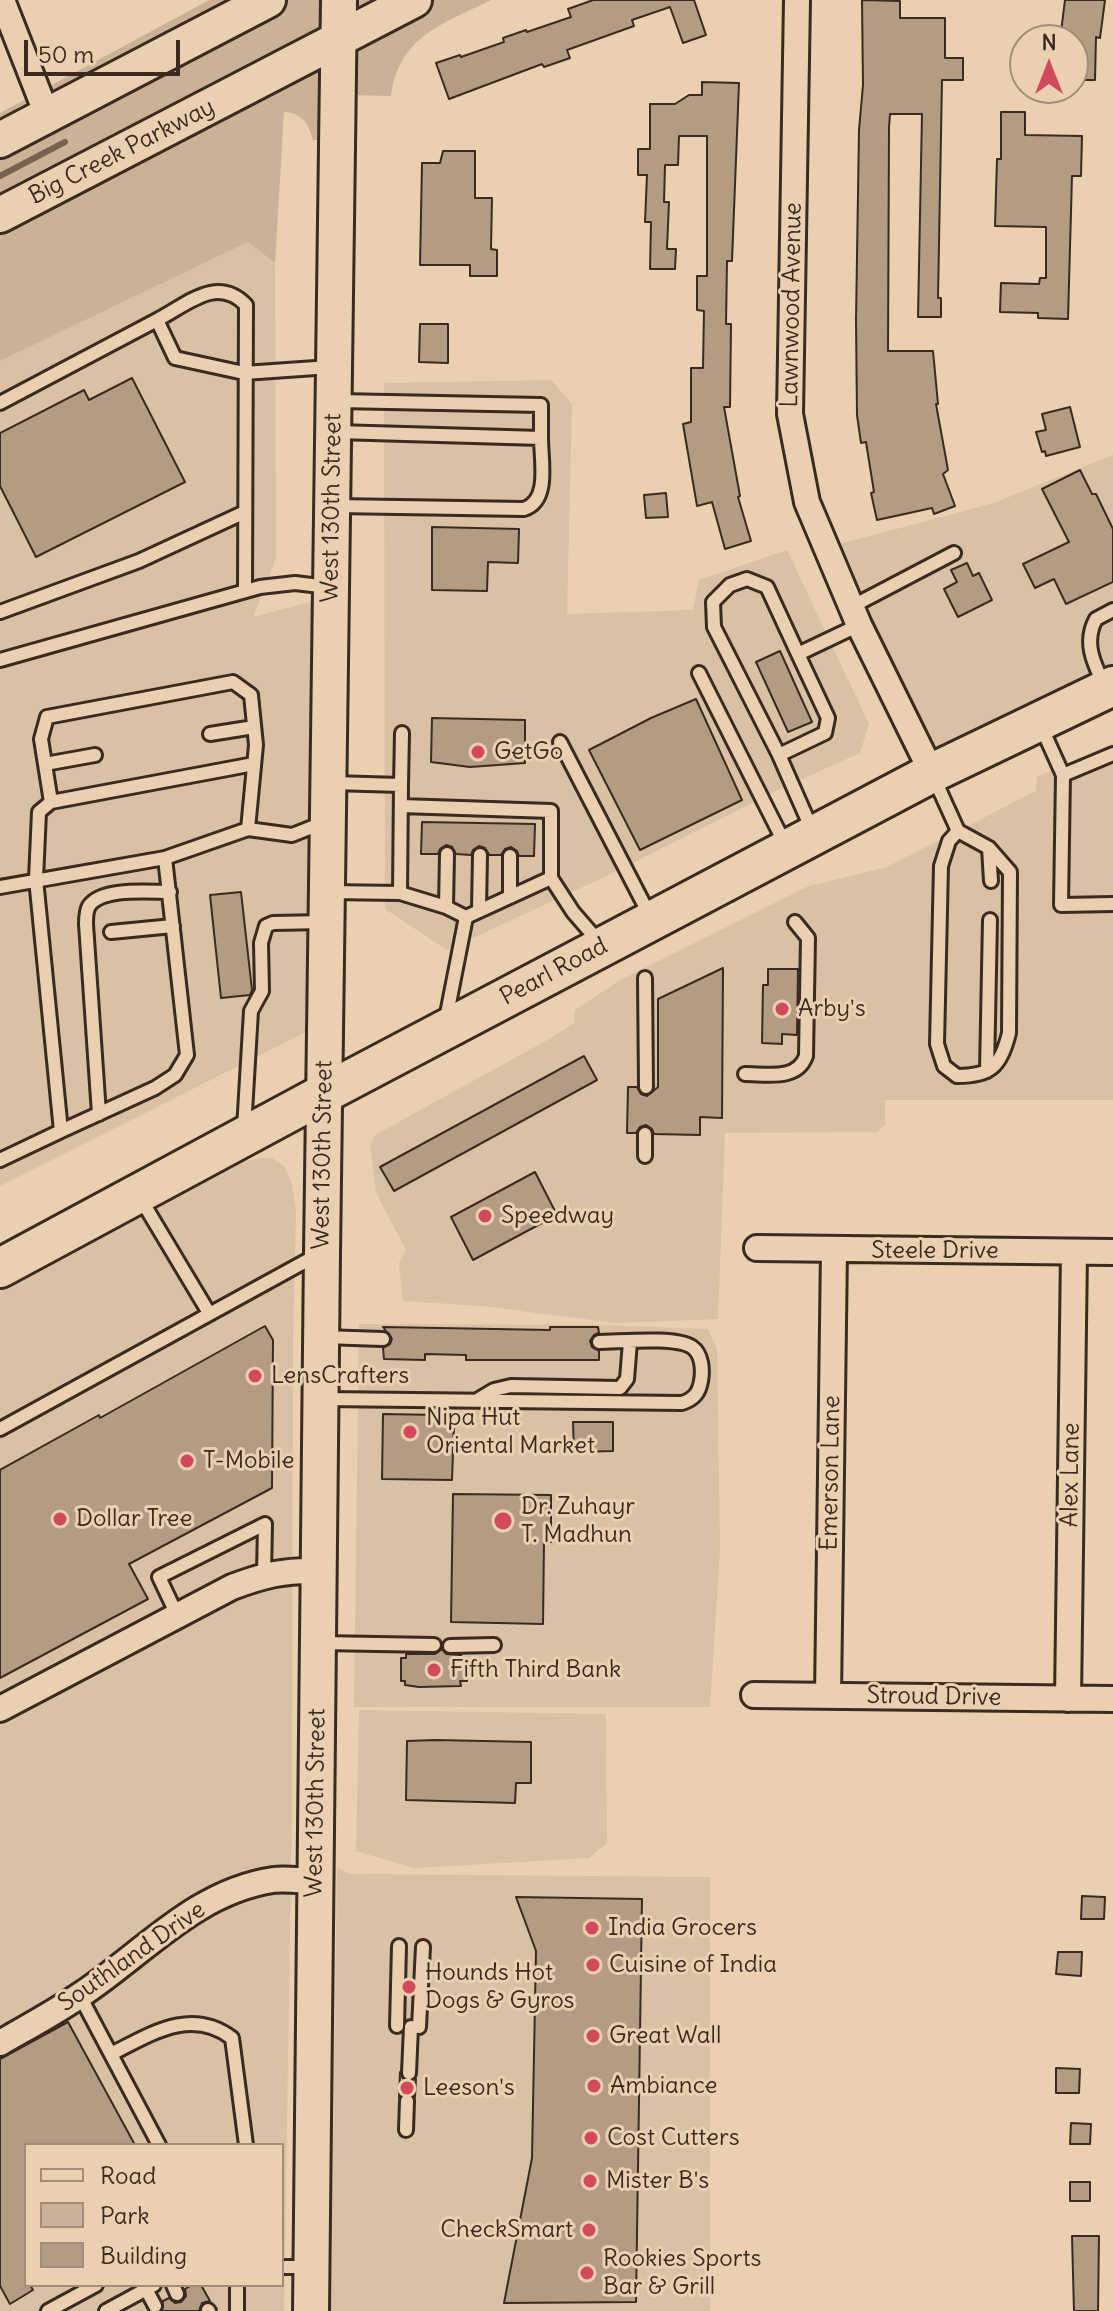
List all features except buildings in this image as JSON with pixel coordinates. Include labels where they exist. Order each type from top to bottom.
[{"type":"main road","points":[[0,140],[268,0]]},
{"type":"main road","name":"West 130th Street","points":[[311,2311],[296,2267],[316,1881],[339,0]]},
{"type":"main road","name":"Big Creek Parkway","points":[[0,215],[414,0]]},
{"type":"main road","name":"Pearl Road","points":[[0,1268],[932,773],[1038,722],[1111,692]]},
{"type":"street","points":[[2,0],[47,115]]},
{"type":"street","name":"Lawnwood Avenue","points":[[797,0],[790,414],[807,502],[855,616],[932,773]]},
{"type":"street","name":"Steele Drive","points":[[757,1248],[1113,1252]]},
{"type":"street","name":"Emerson Lane","points":[[828,1696],[834,1250]]},
{"type":"street","name":"Alex Lane","points":[[1068,1699],[1074,1252]]},
{"type":"street","points":[[0,1709],[232,1587],[288,1570],[318,1571]]},
{"type":"street","name":"Stroud Drive","points":[[754,1695],[1113,1699]]},
{"type":"street","name":"Southland Drive","points":[[0,2043],[80,1996],[163,1930],[212,1901],[240,1888],[275,1879],[316,1881]]},
{"type":"lane","points":[[0,403],[208,292],[223,290],[237,295],[246,305],[248,318],[244,373],[245,591]]},
{"type":"lane","points":[[157,320],[175,358],[244,373],[334,400],[541,438]]},
{"type":"lane","points":[[332,506],[524,509],[534,506],[541,496],[541,405],[334,400]]},
{"type":"lane","points":[[0,612],[139,561],[245,512]]},
{"type":"lane","points":[[798,654],[954,553]]},
{"type":"lane","points":[[779,755],[825,733],[828,718],[767,587],[747,579],[730,585],[713,602],[714,627],[779,755],[800,842]]},
{"type":"lane","points":[[0,660],[245,591],[295,583],[331,588]]},
{"type":"lane","points":[[1111,692],[1093,663],[1089,637],[1096,619],[1113,610]]},
{"type":"lane","points":[[699,673],[800,842]]},
{"type":"lane","points":[[51,802],[41,739],[47,717],[233,682],[251,695],[254,764],[248,829]]},
{"type":"lane","points":[[1038,722],[1063,775],[1061,905],[1113,904]]},
{"type":"lane","points":[[210,734],[254,727]]},
{"type":"lane","points":[[400,893],[402,733]]},
{"type":"lane","points":[[560,742],[652,920]]},
{"type":"lane","points":[[1063,775],[1113,754]]},
{"type":"lane","points":[[45,764],[95,755]]},
{"type":"lane","points":[[61,1131],[36,879],[39,812],[51,802],[254,764]]},
{"type":"lane","points":[[932,773],[958,831],[989,848],[1010,872],[1009,1033],[1005,1052],[996,1065],[976,1076],[957,1076],[944,1066],[937,1044],[941,866],[949,841],[958,831]]},
{"type":"lane","points":[[329,782],[401,785]]},
{"type":"lane","points":[[401,806],[551,811],[551,878],[573,912],[603,946]]},
{"type":"lane","points":[[447,807],[447,822]]},
{"type":"lane","points":[[480,823],[481,807]]},
{"type":"lane","points":[[512,809],[512,823]]},
{"type":"lane","points":[[0,887],[165,858],[248,829],[292,835],[328,821]]},
{"type":"lane","points":[[989,848],[991,881]]},
{"type":"lane","points":[[446,907],[447,854]]},
{"type":"lane","points":[[479,910],[480,855]]},
{"type":"lane","points":[[510,856],[510,895]]},
{"type":"lane","points":[[0,1160],[155,1088],[175,1075],[187,1055],[165,858]]},
{"type":"lane","points":[[466,917],[551,878]]},
{"type":"lane","points":[[99,1114],[87,908],[98,897],[125,892],[170,892]]},
{"type":"lane","points":[[243,1137],[251,1011],[262,991],[261,943],[266,926],[327,907],[400,893],[446,907],[466,917]]},
{"type":"lane","points":[[443,1030],[466,917]]},
{"type":"lane","points":[[987,1071],[990,920]]},
{"type":"lane","points":[[745,1074],[792,1074],[803,1065],[806,1056],[808,938],[795,922]]},
{"type":"lane","points":[[111,932],[173,926]]},
{"type":"lane","points":[[645,978],[646,1087]]},
{"type":"lane","points":[[645,1134],[645,1156]]},
{"type":"lane","points":[[138,1195],[209,1313]]},
{"type":"lane","points":[[0,1429],[322,1253]]},
{"type":"lane","points":[[321,1337],[383,1339]]},
{"type":"lane","points":[[320,1398],[682,1403],[694,1398],[699,1390],[702,1370],[694,1348],[676,1342],[599,1342]]},
{"type":"lane","points":[[476,1400],[494,1390],[511,1386],[620,1388],[627,1379],[630,1342]]},
{"type":"lane","points":[[177,1615],[159,1577],[265,1524],[264,1575]]},
{"type":"lane","points":[[318,1643],[434,1645]]},
{"type":"lane","points":[[450,1646],[494,1645]]},
{"type":"lane","points":[[397,2026],[399,1946]]},
{"type":"lane","points":[[409,2073],[423,1947]]},
{"type":"lane","points":[[80,1996],[158,2143]]},
{"type":"lane","points":[[111,2054],[153,2032],[174,2026],[211,2024],[223,2031],[232,2038],[246,2143]]},
{"type":"lane","points":[[406,2130],[407,2101]]},
{"type":"lane","points":[[48,2311],[92,2287]]},
{"type":"lane","points":[[107,2311],[130,2306],[150,2287],[155,2306]]},
{"type":"lane","points":[[237,2287],[237,2311]]},
{"type":"shaded area","points":[[248,242],[275,263],[276,558],[253,617],[314,601],[312,1029],[0,1186],[0,361]]},
{"type":"shaded area","points":[[551,380],[572,404],[567,614],[693,610],[699,580],[787,550],[869,724],[860,753],[447,950],[385,909],[384,383]]},
{"type":"shaded area","points":[[1113,455],[1113,672],[938,754],[836,545],[994,503]]},
{"type":"shaded area","points":[[1113,743],[1113,1100],[885,1100],[885,1125],[877,1132],[725,1133],[718,1319],[615,1323],[482,1306],[403,1301],[399,1263],[406,1250],[376,1193],[370,1146],[375,1135],[551,1038],[574,1023],[575,1010],[619,981],[809,886],[887,867],[1036,791],[1037,777]]},
{"type":"shaded area","points":[[272,1158],[284,1166],[292,1184],[296,1211],[292,1804],[284,2311],[0,2311],[0,1291],[239,1162]]},
{"type":"shaded area","points":[[359,1324],[602,1325],[708,1329],[717,1349],[720,1551],[710,1707],[354,1707]]},
{"type":"shaded area","points":[[359,1710],[606,1714],[607,1843],[589,1858],[414,1868],[356,1851]]},
{"type":"shaded area","points":[[337,1867],[350,1874],[710,1877],[710,2311],[331,2311]]},
{"type":"green space","points":[[209,0],[491,0],[426,34],[403,59],[391,96],[343,95],[342,140],[313,140],[304,120],[284,112],[275,263],[248,242],[0,361],[0,113]]},
{"type":"waterway","points":[[0,176],[65,142]]},
{"type":"place","name":"GetGo","points":[[478,752]]},
{"type":"place","name":"Arby's","points":[[782,1009]]},
{"type":"place","name":"Speedway","points":[[485,1216]]},
{"type":"place","name":"LensCrafters","points":[[255,1376]]},
{"type":"place","name":"Nipa Hut Oriental Market","points":[[410,1432]]},
{"type":"place","name":"T-Mobile","points":[[187,1461]]},
{"type":"place","name":"Dollar Tree","points":[[60,1519]]},
{"type":"place","name":"Dr. Zuhayr T. Madhun","points":[[503,1521]]},
{"type":"place","name":"Fifth Third Bank","points":[[434,1670]]},
{"type":"place","name":"India Grocers","points":[[592,1928]]},
{"type":"place","name":"Cuisine of India","points":[[593,1965]]},
{"type":"place","name":"Hounds Hot Dogs & Gyros","points":[[409,1987]]},
{"type":"place","name":"Great Wall","points":[[593,2036]]},
{"type":"place","name":"Ambiance","points":[[594,2086]]},
{"type":"place","name":"Leeson's","points":[[407,2088]]},
{"type":"place","name":"Cost Cutters","points":[[591,2138]]},
{"type":"place","name":"Mister B's","points":[[590,2181]]},
{"type":"place","name":"CheckSmart","points":[[589,2230]]},
{"type":"place","name":"Rookies Sports Bar & Grill","points":[[587,2273]]}]
